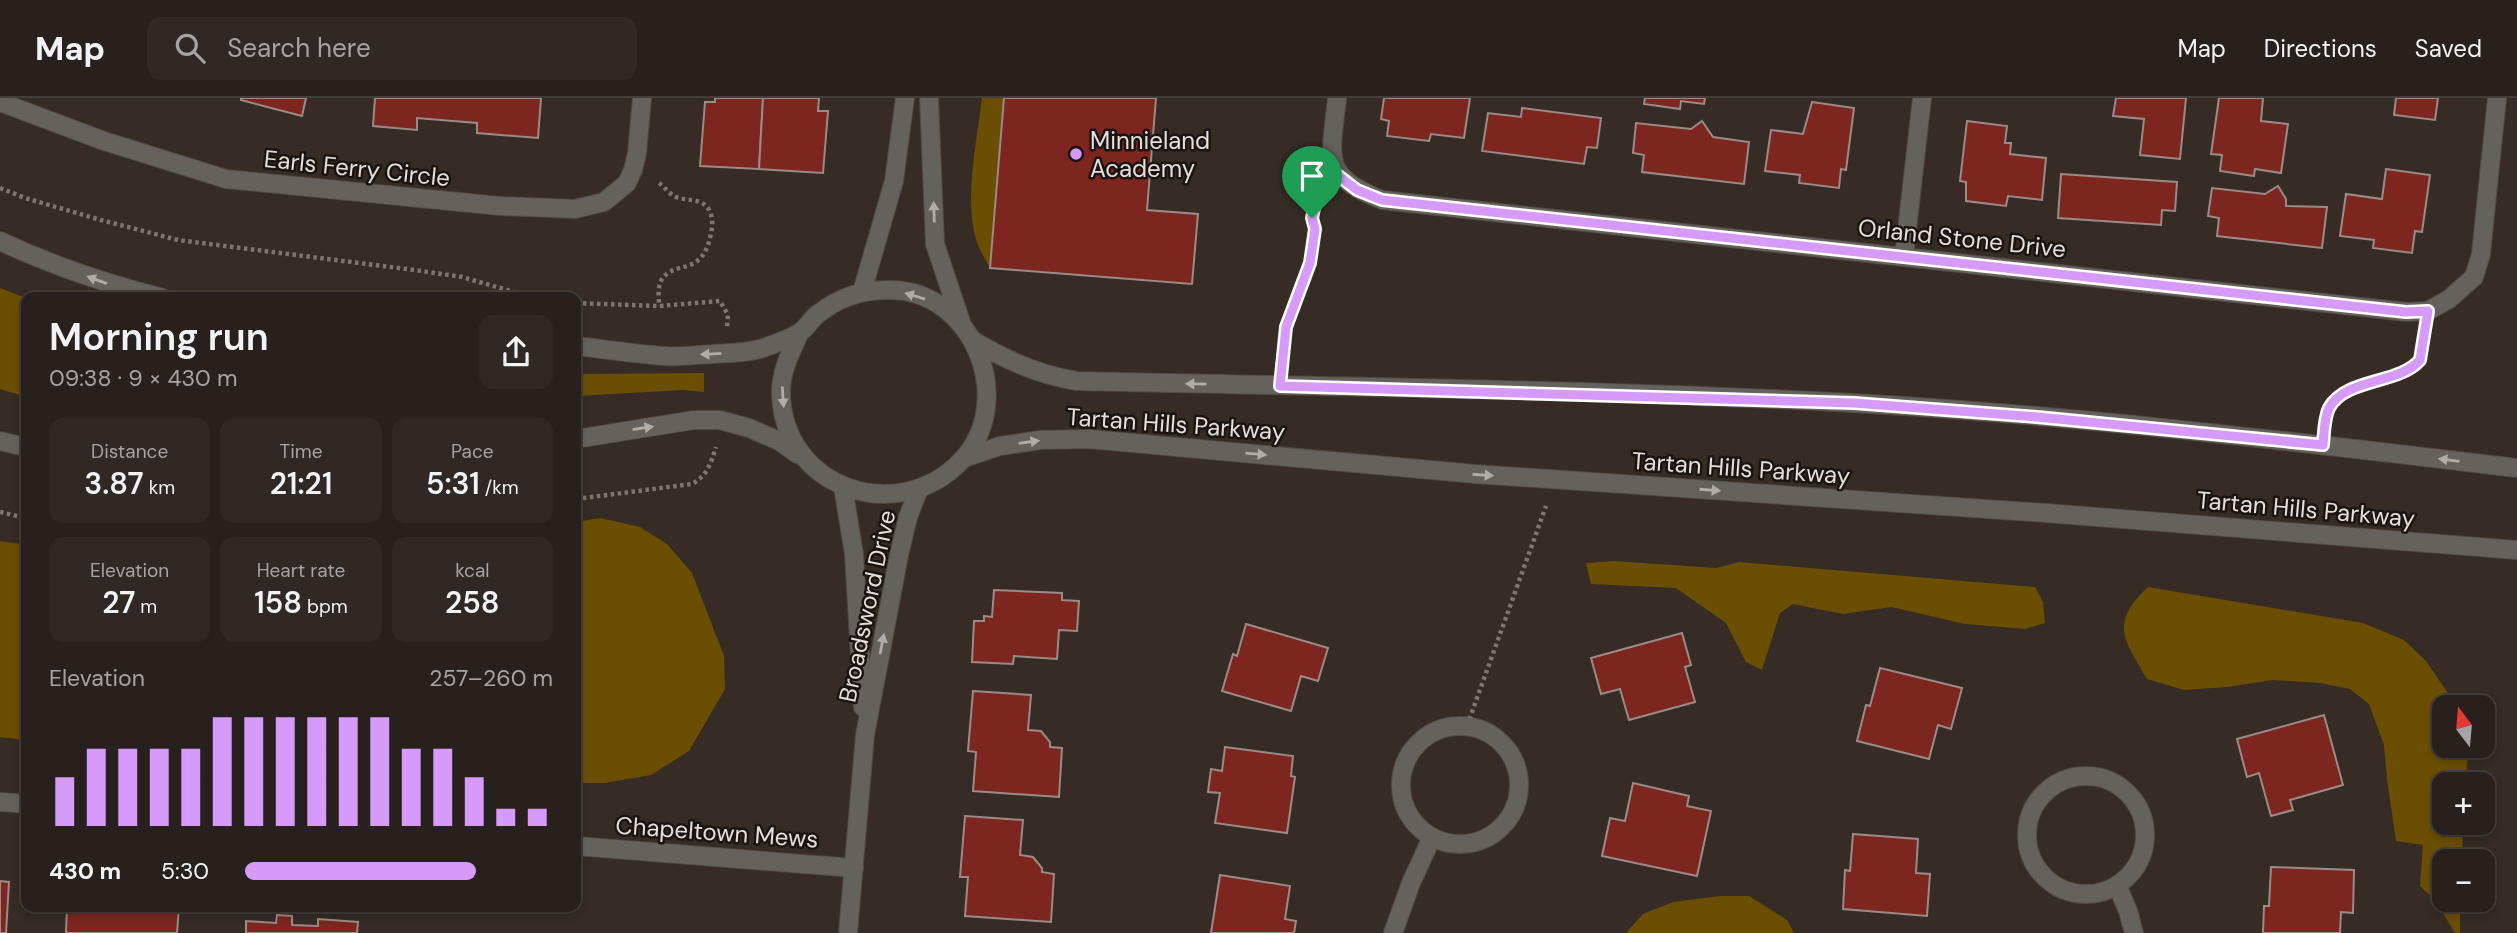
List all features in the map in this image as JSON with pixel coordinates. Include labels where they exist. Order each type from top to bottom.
[{"type":"street","points":[[633,170],[642,98]]},
{"type":"street","points":[[862,292],[894,180],[905,98]]},
{"type":"street","points":[[929,98],[935,244],[962,325]]},
{"type":"street","points":[[1337,98],[1332,156],[1339,176]]},
{"type":"street","points":[[1903,256],[1922,98]]},
{"type":"street","points":[[2428,311],[2449,299],[2474,277],[2481,254],[2497,98]]},
{"type":"street","name":"Earls Ferry Circle","points":[[0,102],[104,141],[226,179],[326,191],[500,206],[575,209],[604,202],[627,183],[633,170]]},
{"type":"street","name":"Orland Stone Drive","points":[[1339,176],[1357,190],[1382,200],[2406,312],[2428,311]]},
{"type":"street","points":[[0,241],[109,285],[138,292]]},
{"type":"street","name":"Tartan Hills Parkway","points":[[581,438],[694,420],[720,420],[749,428],[779,441],[811,465],[844,487],[864,494],[884,495],[919,489],[948,473],[964,458],[976,440],[984,419],[988,397],[986,375],[974,341],[962,325],[933,302],[914,294],[893,290],[862,292],[839,300],[816,315],[800,332],[785,366],[781,393],[787,427],[794,443],[811,465]]},
{"type":"street","name":"Tartan Hills Parkway","points":[[581,347],[667,356],[729,354],[759,349],[800,332]]},
{"type":"street","name":"Tartan Hills Parkway","points":[[974,341],[1023,367],[1050,377],[1077,381],[1854,403],[2037,417],[2323,445],[2517,468]]},
{"type":"street","name":"Tartan Hills Parkway","points":[[964,458],[1013,444],[1040,440],[1089,439],[1475,474],[2046,513],[2517,550]]},
{"type":"street","points":[[0,441],[21,446]]},
{"type":"street","name":"Broadsword Drive","points":[[844,487],[855,554],[865,735]]},
{"type":"street","name":"Broadsword Drive","points":[[848,933],[865,735],[899,555],[908,517],[919,489]]},
{"type":"street","points":[[1467,726],[1486,732],[1503,744],[1515,762],[1520,782],[1517,803],[1506,822],[1491,835],[1471,843],[1451,843],[1432,837],[1415,824],[1405,807],[1401,787],[1404,767],[1413,749],[1428,735],[1447,727],[1467,726]]},
{"type":"street","points":[[2093,776],[2112,782],[2129,794],[2141,812],[2145,832],[2142,853],[2133,872],[2117,885],[2097,893],[2077,893],[2057,887],[2041,874],[2031,857],[2026,837],[2029,817],[2038,799],[2054,785],[2072,778],[2093,776]]},
{"type":"street","points":[[0,802],[21,804]]},
{"type":"street","points":[[1394,933],[1411,883],[1432,837]]},
{"type":"street","name":"Chapeltown Mews","points":[[581,846],[853,868]]},
{"type":"street","points":[[2117,885],[2134,933]]},
{"type":"path","points":[[633,170],[663,185],[674,196],[700,202],[711,213],[710,239],[703,256],[690,266],[665,276],[659,290],[659,306]]},
{"type":"path","points":[[1280,386],[1286,327],[1310,263],[1315,229],[1312,218],[1317,194],[1339,176]]},
{"type":"path","points":[[0,188],[25,198],[178,240],[409,268],[462,277],[514,292]]},
{"type":"path","points":[[2323,445],[2328,410],[2333,402],[2359,387],[2407,370],[2420,360],[2428,311]]},
{"type":"path","points":[[1467,726],[1556,480]]},
{"type":"path","points":[[0,512],[21,517]]},
{"type":"shaded area","points":[[982,98],[1004,98],[990,268],[976,239],[971,206]]},
{"type":"shaded area","points":[[0,288],[21,296],[21,395],[0,389]]},
{"type":"shaded area","points":[[704,373],[704,392],[683,390],[581,396],[581,374]]},
{"type":"shaded area","points":[[600,518],[640,527],[667,544],[692,573],[724,656],[725,689],[689,751],[651,775],[605,783],[581,783],[581,521]]},
{"type":"shaded area","points":[[0,541],[21,544],[21,739],[0,737]]},
{"type":"shaded area","points":[[1614,561],[1716,568],[1739,562],[2035,587],[2043,602],[2045,623],[2025,629],[1965,624],[1891,607],[1843,614],[1793,604],[1780,613],[1762,670],[1746,662],[1726,623],[1676,588],[1591,584],[1586,563]]},
{"type":"shaded area","points":[[2148,587],[2363,623],[2404,640],[2426,661],[2449,695],[2432,695],[2432,758],[2468,758],[2466,772],[2432,772],[2432,835],[2463,835],[2462,849],[2432,849],[2432,897],[2420,886],[2423,845],[2396,841],[2384,745],[2369,704],[2350,689],[2320,683],[2273,680],[2184,690],[2147,679],[2124,632],[2128,611]]},
{"type":"shaded area","points":[[1720,896],[1749,896],[1787,920],[1794,933],[1626,933],[1643,914],[1673,902]]},
{"type":"shaded area","points":[[2442,912],[2460,912],[2460,933],[2455,933]]},
{"type":"building","points":[[241,98],[306,98],[302,116]]},
{"type":"building","points":[[375,98],[541,98],[538,138],[477,133],[477,123],[417,118],[417,130],[373,126]]},
{"type":"building","points":[[715,98],[763,98],[759,169],[700,166],[705,102],[715,102]]},
{"type":"building","points":[[763,98],[819,98],[818,111],[828,111],[823,173],[759,169]]},
{"type":"building","name":"Minnieland Academy","points":[[1004,98],[1156,98],[1147,210],[1198,214],[1192,284],[990,268]]},
{"type":"building","points":[[1384,98],[1470,98],[1464,138],[1431,134],[1429,141],[1387,136],[1389,121],[1381,119]]},
{"type":"building","points":[[1645,98],[1705,98],[1704,104],[1681,101],[1680,109],[1644,104]]},
{"type":"building","points":[[2116,98],[2186,98],[2180,159],[2140,155],[2144,119],[2113,116]]},
{"type":"building","points":[[2219,98],[2263,98],[2261,121],[2288,124],[2281,173],[2255,169],[2254,176],[2220,171],[2222,155],[2211,154]]},
{"type":"building","points":[[2396,98],[2438,98],[2435,120],[2394,115]]},
{"type":"building","points":[[1812,102],[1854,108],[1846,170],[1841,169],[1839,188],[1799,183],[1800,175],[1765,171],[1771,130],[1803,134]]},
{"type":"building","points":[[1522,108],[1601,118],[1597,148],[1587,147],[1584,164],[1482,151],[1488,113],[1521,117]]},
{"type":"building","points":[[1702,121],[1713,137],[1749,142],[1744,184],[1642,172],[1644,155],[1633,153],[1636,123],[1691,129]]},
{"type":"building","points":[[1967,121],[2007,126],[2005,143],[2011,143],[2010,154],[2046,158],[2042,200],[2008,196],[2006,206],[1966,201],[1966,182],[1960,181]]},
{"type":"building","points":[[2386,169],[2430,175],[2422,232],[2415,231],[2412,253],[2373,248],[2374,240],[2340,236],[2346,194],[2382,199]]},
{"type":"building","points":[[2061,174],[2177,182],[2175,211],[2162,210],[2161,225],[2058,218]]},
{"type":"building","points":[[2278,186],[2286,199],[2286,206],[2327,207],[2322,248],[2217,236],[2219,218],[2208,216],[2212,188],[2265,194]]},
{"type":"building","points":[[994,590],[1062,593],[1062,600],[1079,601],[1077,631],[1059,630],[1057,659],[1014,656],[1013,664],[972,662],[974,621],[984,621],[984,616],[992,617]]},
{"type":"building","points":[[1246,624],[1328,648],[1318,681],[1301,676],[1291,711],[1222,691],[1233,654],[1237,656]]},
{"type":"building","points":[[1682,633],[1691,665],[1685,667],[1695,702],[1629,720],[1620,689],[1601,694],[1591,658]]},
{"type":"building","points":[[1880,668],[1962,688],[1951,729],[1938,725],[1929,759],[1857,741],[1866,705],[1870,706]]},
{"type":"building","points":[[973,691],[1031,695],[1028,730],[1041,731],[1050,742],[1050,747],[1062,748],[1059,797],[973,791],[976,752],[968,751]]},
{"type":"building","points":[[2324,715],[2343,785],[2290,800],[2293,810],[2271,816],[2259,773],[2247,777],[2237,739]]},
{"type":"building","points":[[1225,747],[1293,756],[1291,776],[1295,777],[1287,833],[1215,823],[1220,793],[1208,792],[1211,769],[1222,771]]},
{"type":"building","points":[[1633,783],[1689,796],[1687,806],[1711,811],[1697,876],[1602,856],[1610,818],[1625,821]]},
{"type":"building","points":[[965,816],[1023,820],[1020,855],[1033,857],[1042,872],[1054,874],[1051,922],[965,916],[968,877],[960,877]]},
{"type":"building","points":[[1853,834],[1918,839],[1916,873],[1930,874],[1927,916],[1843,909],[1845,870],[1850,871]]},
{"type":"building","points":[[2271,867],[2354,870],[2353,913],[2341,912],[2340,933],[2263,933],[2264,906],[2269,906]]},
{"type":"building","points":[[1220,875],[1290,886],[1285,919],[1296,921],[1294,933],[1211,933]]},
{"type":"building","points":[[0,881],[9,882],[6,933],[0,933]]},
{"type":"building","points":[[67,912],[179,912],[177,933],[66,933]]},
{"type":"building","points":[[277,915],[292,916],[292,925],[318,926],[318,919],[358,922],[357,933],[246,933],[246,921],[276,923]]},
{"type":"place","name":"Minnieland Academy","points":[[1076,154]]},
{"type":"route","points":[[1339,176],[1357,190],[1382,200],[2406,312],[2428,311],[2420,360],[2407,370],[2359,387],[2333,402],[2328,410],[2323,445],[2037,417],[1854,403],[1280,386],[1286,327],[1310,263],[1315,229],[1312,218],[1317,194],[1339,176]]}]
